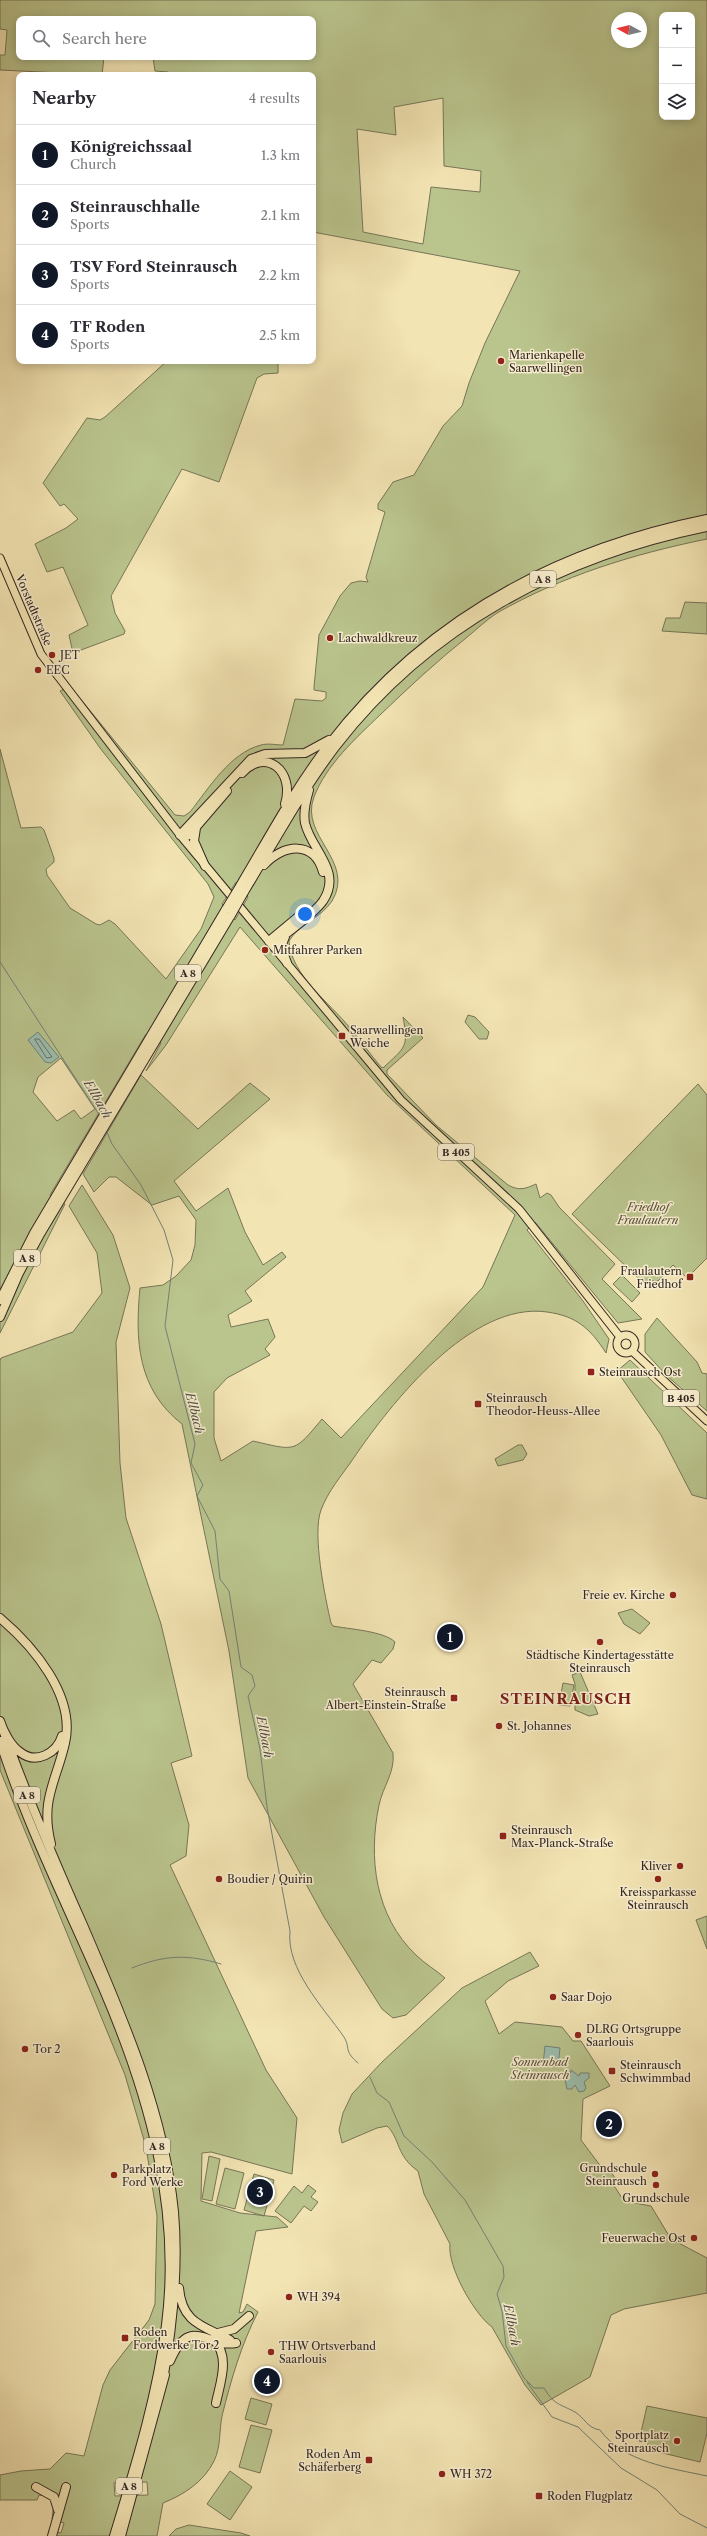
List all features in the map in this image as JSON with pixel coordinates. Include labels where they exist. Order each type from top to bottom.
[{"type":"highway","name":"A 8","points":[[0,1300],[22,1254],[57,1200],[242,889],[281,816],[337,734],[365,702],[415,654],[455,623],[497,596],[547,569],[591,551],[647,533],[707,519]]},
{"type":"highway","name":"A 8","points":[[242,889],[250,882],[313,780],[337,746],[384,693],[429,652],[481,614],[523,590],[573,566],[649,540],[707,527]]},
{"type":"highway","points":[[180,835],[251,759],[265,754],[305,753],[318,748],[337,734]]},
{"type":"highway","points":[[180,835],[187,836],[244,771],[259,763],[275,766],[286,776],[288,792],[281,816]]},
{"type":"highway","points":[[269,941],[277,941],[322,902],[330,885],[327,866],[311,838],[305,821],[306,802],[313,780]]},
{"type":"highway","points":[[198,824],[194,841],[205,866]]},
{"type":"highway","points":[[250,882],[274,855],[290,848],[299,849],[312,854],[322,867],[324,883],[318,899],[269,941]]},
{"type":"highway","points":[[286,934],[281,947],[287,964]]},
{"type":"highway","name":"A 8","points":[[0,1317],[57,1200]]},
{"type":"highway","points":[[0,1618],[17,1635],[39,1662],[55,1687],[64,1708],[67,1730],[65,1742],[47,1803],[47,1825],[55,1862]]},
{"type":"highway","points":[[0,1622],[25,1649],[47,1678],[61,1708],[64,1729],[62,1737],[55,1749],[44,1756],[32,1757],[20,1752],[1,1724]]},
{"type":"highway","name":"A 8","points":[[1,1724],[55,1862],[97,1958],[143,2074],[166,2160],[174,2212],[176,2264],[173,2324],[163,2380],[121,2536]]},
{"type":"highway","name":"A 8","points":[[0,1741],[3,1752],[128,2050],[144,2099],[158,2151],[169,2238],[169,2293],[162,2350],[144,2435],[114,2536]]},
{"type":"highway","points":[[176,2264],[180,2294],[186,2311],[199,2326],[214,2336],[223,2359],[216,2403]]},
{"type":"highway","points":[[163,2380],[174,2351],[184,2340],[196,2336],[214,2336],[228,2332],[239,2326],[249,2316]]},
{"type":"highway","points":[[36,2487],[54,2497],[58,2503],[58,2519]]},
{"type":"highway","points":[[55,2534],[58,2519],[69,2487]]},
{"type":"main road","name":"Vorstadtstraße","points":[[0,558],[37,647],[66,689],[180,835]]},
{"type":"main road","name":"B 405","points":[[180,835],[409,1110],[519,1209],[620,1337]]},
{"type":"main road","points":[[626,1335],[633,1338],[636,1345],[632,1351],[626,1354],[619,1351],[616,1344],[620,1337],[626,1335]]},
{"type":"main road","name":"B 405","points":[[632,1351],[707,1421]]},
{"type":"green space","points":[[0,0],[707,0],[707,539],[625,559],[572,577],[522,600],[497,613],[485,622],[401,695],[342,753],[319,785],[314,797],[311,811],[319,836],[333,861],[337,873],[338,887],[332,901],[327,907],[298,930],[289,941],[291,953],[304,977],[342,1018],[381,1067],[383,1068],[401,1051],[404,1046],[406,1035],[403,1017],[423,1038],[387,1070],[387,1074],[436,1125],[508,1185],[522,1189],[536,1184],[540,1198],[547,1193],[551,1195],[559,1207],[615,1264],[602,1279],[642,1319],[618,1323],[535,1222],[527,1230],[583,1301],[609,1339],[606,1353],[588,1330],[574,1320],[557,1314],[547,1312],[518,1313],[490,1322],[462,1339],[436,1360],[411,1385],[369,1436],[331,1490],[321,1510],[318,1534],[320,1566],[331,1623],[333,1626],[383,1635],[395,1642],[393,1649],[381,1663],[372,1660],[353,1684],[393,1753],[391,1773],[379,1805],[374,1845],[378,1885],[383,1904],[391,1923],[402,1940],[419,1958],[445,1978],[406,2015],[393,2018],[382,2009],[324,1917],[248,1778],[229,1651],[182,1424],[167,1410],[156,1395],[142,1362],[138,1326],[140,1288],[163,1285],[176,1276],[191,1260],[195,1245],[196,1220],[179,1196],[152,1205],[116,1177],[109,1177],[94,1192],[83,1174],[141,1075],[198,1129],[250,1083],[270,1099],[174,1181],[196,1211],[228,1188],[245,1232],[263,1265],[282,1252],[286,1257],[245,1291],[252,1301],[228,1315],[231,1327],[268,1319],[275,1337],[265,1349],[270,1355],[227,1378],[214,1392],[214,1438],[221,1461],[253,1441],[278,1447],[299,1444],[322,1419],[341,1438],[483,1287],[515,1215],[387,1095],[240,927],[166,1045],[146,1071],[161,1043],[146,1034],[50,1195],[65,1204],[0,1333],[0,749],[21,828],[41,827],[44,830],[54,858],[54,862],[46,869],[47,875],[70,908],[96,924],[100,925],[109,920],[115,924],[166,979],[201,929],[214,897],[208,884],[100,748],[60,691],[70,686],[175,815],[184,816],[190,812],[221,772],[240,755],[261,745],[283,745],[295,699],[322,701],[326,698],[326,692],[314,690],[319,635],[340,596],[351,583],[360,581],[368,582],[366,577],[385,512],[378,509],[378,504],[393,482],[414,475],[443,426],[462,406],[469,383],[485,343],[520,271],[316,233],[316,72],[155,71],[153,60],[316,60],[316,16],[16,16],[16,60],[104,60],[102,72],[41,72],[0,70],[0,55],[5,55],[7,30],[0,29]],"holes":[[[443,98],[444,166],[481,171],[480,192],[431,187],[423,244],[363,232],[357,129],[396,135],[394,107]],[[236,882],[248,897],[235,920],[222,904]],[[61,1058],[95,1109],[81,1119],[74,1110],[57,1121],[33,1092],[38,1077]]]},
{"type":"green space","points":[[164,364],[278,364],[278,373],[264,374],[257,378],[219,482],[182,469],[111,596],[115,613],[125,631],[124,634],[73,653],[69,635],[88,625],[63,567],[47,572],[35,544],[66,528],[78,519],[64,504],[60,506],[43,483],[87,418],[100,420]]},
{"type":"green space","points":[[685,602],[707,603],[707,634],[662,631],[666,618],[680,618]]},
{"type":"green space","points":[[468,1015],[475,1017],[489,1032],[487,1039],[479,1039],[465,1022]]},
{"type":"green space","name":"Friedhof Fraulautern","points":[[698,1084],[707,1095],[707,1258],[687,1278],[673,1265],[658,1281],[640,1280],[572,1214]]},
{"type":"green space","points":[[82,1185],[113,1235],[130,1288],[116,1342],[120,1463],[126,1518],[161,1624],[192,1756],[171,1763],[189,1825],[186,1856],[170,1865],[266,2070],[297,2118],[292,2174],[211,2152],[202,2153],[201,2201],[240,2213],[277,2217],[288,2227],[256,2231],[239,2313],[243,2312],[247,2304],[258,2312],[246,2337],[233,2376],[222,2416],[219,2445],[216,2456],[210,2469],[199,2481],[185,2492],[163,2503],[157,2536],[48,2536],[49,2530],[61,2533],[64,2523],[52,2519],[54,2502],[47,2496],[39,2495],[37,2500],[0,2500],[0,2475],[21,2471],[50,2469],[66,2453],[84,2456],[103,2385],[110,2370],[149,2320],[155,2304],[157,2216],[146,2147],[125,2075],[0,1770],[0,1361],[1,1358],[73,1332],[102,1293],[97,1253],[69,1206]],"holes":[[[147,2482],[148,2495],[115,2496],[114,2483]]]},
{"type":"green space","points":[[622,1275],[640,1293],[632,1302],[613,1284]]},
{"type":"green space","points":[[657,1318],[697,1362],[702,1373],[707,1374],[707,1411],[666,1375],[645,1352],[645,1334]]},
{"type":"green space","points":[[630,1360],[707,1433],[707,1499],[692,1495],[661,1435],[617,1371]]},
{"type":"green space","points":[[518,1445],[522,1445],[527,1454],[523,1460],[498,1466],[495,1459]]},
{"type":"green space","points":[[632,1609],[650,1623],[640,1634],[624,1624],[618,1613]]},
{"type":"green space","points":[[580,1672],[598,1714],[589,1716],[575,1710],[575,1684],[572,1675]]},
{"type":"green space","points":[[563,1683],[574,1685],[570,1706],[559,1705]]},
{"type":"green space","points":[[707,1916],[707,1949],[696,1920]]},
{"type":"green space","name":"Sonnenbad Steinrausch","points":[[530,1952],[539,1966],[508,1981],[485,2001],[499,2034],[515,2022],[562,2027],[573,2041],[581,2041],[610,2086],[583,2099],[581,2140],[602,2168],[607,2166],[615,2178],[611,2181],[624,2201],[651,2206],[671,2239],[707,2258],[707,2293],[624,2309],[611,2315],[590,2377],[541,2405],[525,2385],[492,2327],[477,2312],[463,2289],[453,2264],[450,2253],[450,2244],[424,2194],[418,2171],[406,2159],[391,2131],[387,2126],[377,2128],[342,2143],[339,2130],[343,2113],[352,2094],[382,2062],[462,1988]]},
{"type":"green space","points":[[209,2156],[220,2159],[212,2201],[202,2199]]},
{"type":"green space","points":[[225,2168],[244,2173],[235,2209],[216,2204]]},
{"type":"green space","points":[[254,2174],[274,2180],[264,2216],[244,2210]]},
{"type":"green space","points":[[308,2185],[316,2191],[311,2197],[318,2202],[311,2211],[304,2206],[291,2223],[275,2211],[294,2186],[302,2193]]},
{"type":"green space","points":[[251,2398],[272,2404],[266,2425],[245,2419]]},
{"type":"green space","name":"Sportplatz Steinrausch","points":[[647,2406],[707,2418],[707,2433],[700,2462],[646,2449],[648,2443],[639,2441]]},
{"type":"green space","points":[[251,2425],[272,2430],[260,2473],[239,2467]]},
{"type":"green space","points":[[230,2471],[252,2487],[230,2520],[207,2504]]},
{"type":"green space","points":[[189,2525],[241,2533],[250,2536],[169,2536],[176,2529]]},
{"type":"water","points":[[38,1032],[59,1057],[51,1063],[45,1062],[28,1040]]},
{"type":"water","points":[[545,2046],[560,2048],[558,2067],[543,2065]]},
{"type":"water","points":[[571,2070],[579,2076],[580,2073],[589,2073],[589,2078],[584,2082],[586,2088],[584,2091],[579,2092],[575,2085],[572,2089],[567,2089],[565,2079],[569,2077]]},
{"type":"waterway","name":"Ellbach","points":[[0,962],[100,1116]]},
{"type":"waterway","name":"Ellbach","points":[[106,1130],[112,1144],[141,1185],[164,1230],[173,1260],[165,1326],[195,1444],[191,1463],[203,1485],[197,1496],[215,1531],[220,1579],[229,1591],[241,1667],[252,1675],[255,1686],[248,1696],[260,1749],[267,1807],[290,1931],[290,1945],[294,1959],[308,1987],[344,2037],[350,2055],[358,2063]]},
{"type":"waterway","points":[[132,1968],[155,1960],[176,1957],[187,1957],[221,1964]]},
{"type":"waterway","name":"Ellbach","points":[[370,2077],[377,2093],[389,2102],[404,2136],[432,2162],[465,2200],[503,2266],[504,2277],[497,2294],[502,2311],[506,2346],[524,2378],[534,2388],[544,2388],[554,2401],[578,2414],[589,2425],[600,2430],[621,2450],[634,2457],[678,2470],[707,2476]]},
{"type":"waterway","points":[[527,2382],[552,2417],[578,2427],[621,2468],[657,2490],[680,2514],[707,2528]]},
{"type":"place","name":"Marienkapelle Saarwellingen","points":[[501,361]]},
{"type":"place","name":"Lachwaldkreuz","points":[[330,638]]},
{"type":"place","name":"JET","points":[[52,655]]},
{"type":"place","name":"EEC","points":[[38,670]]},
{"type":"place","name":"Mitfahrer Parken","points":[[265,950]]},
{"type":"place","name":"Saarwellingen Weiche","points":[[342,1036]]},
{"type":"place","name":"Fraulautern Friedhof","points":[[690,1277]]},
{"type":"place","name":"Steinrausch Ost","points":[[591,1372]]},
{"type":"place","name":"Steinrausch Theodor-Heuss-Allee","points":[[478,1404]]},
{"type":"place","name":"Freie ev. Kirche","points":[[673,1595]]},
{"type":"place","name":"Königreichssaal","points":[[450,1637]]},
{"type":"place","name":"Städtische Kindertagesstätte Steinrausch","points":[[600,1642]]},
{"type":"place","name":"Steinrausch Albert-Einstein-Straße","points":[[454,1698]]},
{"type":"place","name":"St. Johannes","points":[[499,1726]]},
{"type":"place","name":"Steinrausch Max-Planck-Straße","points":[[503,1836]]},
{"type":"place","name":"Kliver","points":[[680,1866]]},
{"type":"place","name":"Boudier / Quirin","points":[[219,1879]]},
{"type":"place","name":"Kreissparkasse Steinrausch","points":[[658,1879]]},
{"type":"place","name":"Saar Dojo","points":[[553,1997]]},
{"type":"place","name":"DLRG Ortsgruppe Saarlouis","points":[[578,2035]]},
{"type":"place","name":"Tor 2","points":[[25,2049]]},
{"type":"place","name":"Steinrausch Schwimmbad","points":[[612,2071]]},
{"type":"place","name":"Steinrauschhalle","points":[[609,2124]]},
{"type":"place","name":"Grundschule Steinrausch","points":[[655,2174]]},
{"type":"place","name":"Parkplatz Ford Werke","points":[[114,2175]]},
{"type":"place","name":"Grundschule","points":[[656,2185]]},
{"type":"place","name":"TSV Ford Steinrausch","points":[[260,2192]]},
{"type":"place","name":"Feuerwache Ost","points":[[694,2238]]},
{"type":"place","name":"WH 394","points":[[289,2297]]},
{"type":"place","name":"Roden Fordwerke Tor 2","points":[[125,2338]]},
{"type":"place","name":"THW Ortsverband Saarlouis","points":[[271,2352]]},
{"type":"place","name":"TF Roden","points":[[267,2381]]},
{"type":"place","name":"Sportplatz Steinrausch","points":[[677,2441]]},
{"type":"place","name":"Roden Am Schäferberg","points":[[369,2460]]},
{"type":"place","name":"WH 372","points":[[442,2474]]},
{"type":"place","name":"Roden Flugplatz","points":[[539,2496]]},
{"type":"district","name":"STEINRAUSCH","points":[[566,1698]]}]
